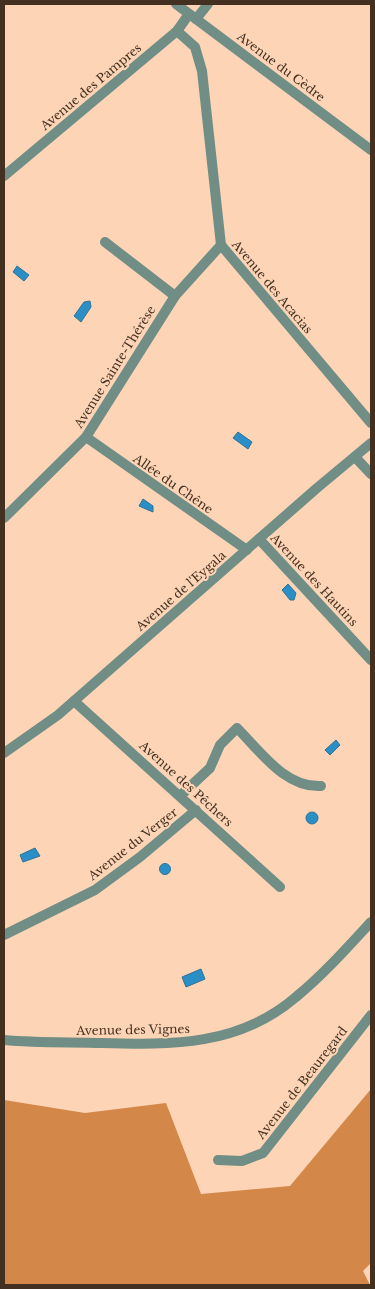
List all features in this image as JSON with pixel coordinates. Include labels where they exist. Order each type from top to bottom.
[{"type":"street","name":"Avenue du Cèdre","points":[[176,4],[371,150]]},
{"type":"street","name":"Avenue des Pampres","points":[[4,176],[208,4]]},
{"type":"street","name":"Avenue des Acacias","points":[[177,31],[194,47],[202,71],[221,245],[371,423]]},
{"type":"street","points":[[105,242],[174,296]]},
{"type":"street","name":"Avenue Sainte-Thérèse","points":[[4,518],[86,437],[174,296],[221,245]]},
{"type":"street","name":"Allée du Chêne","points":[[86,437],[247,550]]},
{"type":"street","name":"Avenue de l'Eygala","points":[[4,753],[74,701],[371,444]]},
{"type":"street","points":[[355,457],[371,474]]},
{"type":"street","name":"Avenue des Hautins","points":[[259,540],[371,660]]},
{"type":"street","name":"Avenue des Pêchers","points":[[74,701],[280,887]]},
{"type":"street","points":[[180,796],[210,768],[220,745],[237,728],[287,777],[307,786],[320,786]]},
{"type":"street","name":"Avenue du Verger","points":[[4,935],[95,890],[140,858],[196,810]]},
{"type":"street","name":"Avenue des Vignes","points":[[4,1040],[46,1043],[173,1044],[212,1039],[239,1030],[295,998],[371,922]]},
{"type":"street","name":"Avenue de Beauregard","points":[[218,1160],[242,1161],[262,1153],[371,1015]]},
{"type":"shaded area","points":[[371,1089],[371,1263],[363,1271],[370,1285],[4,1285],[4,1100],[85,1113],[166,1103],[201,1194],[290,1186]]},
{"type":"water","points":[[17,266],[29,275],[24,281],[13,272]]},
{"type":"water","points":[[90,301],[91,307],[81,322],[74,316],[84,302]]},
{"type":"water","points":[[238,432],[252,442],[248,449],[233,438]]},
{"type":"water","points":[[143,499],[153,506],[153,512],[139,506]]},
{"type":"water","points":[[288,584],[296,593],[294,600],[290,600],[282,590]]},
{"type":"water","points":[[336,740],[340,745],[330,755],[325,750]]},
{"type":"water","points":[[312,812],[318,818],[312,824],[306,818]]},
{"type":"water","points":[[35,848],[40,856],[23,862],[20,855]]},
{"type":"water","points":[[165,863],[171,869],[165,875],[159,869]]},
{"type":"water","points":[[201,969],[205,979],[186,987],[182,977]]}]
